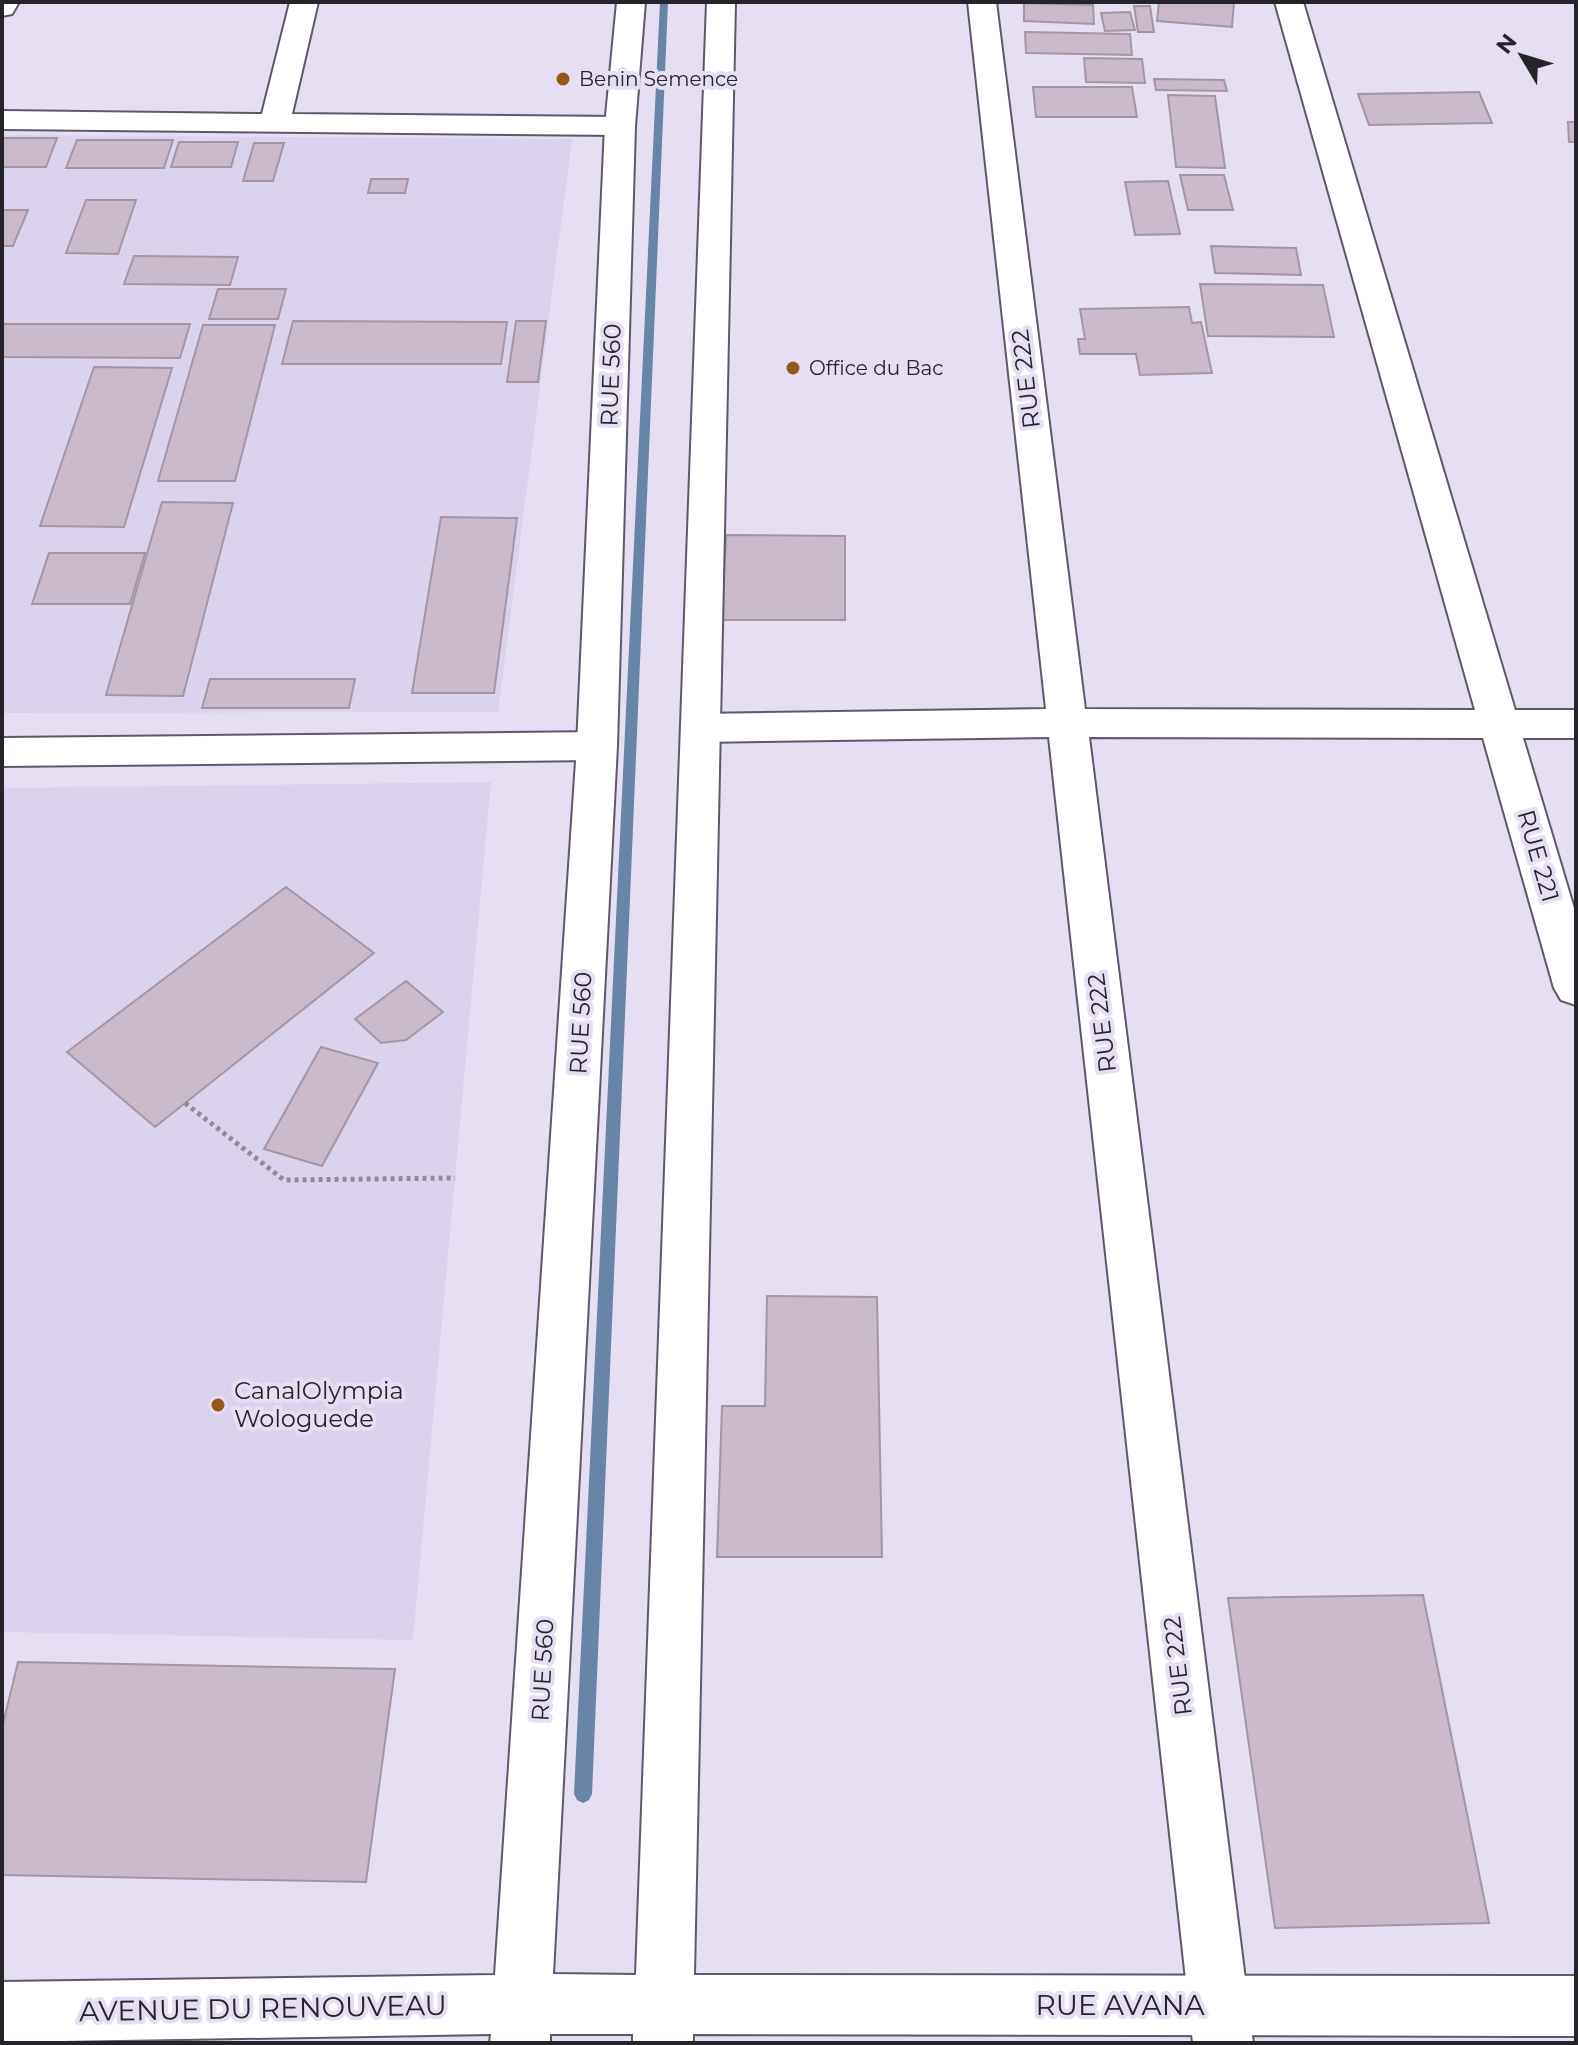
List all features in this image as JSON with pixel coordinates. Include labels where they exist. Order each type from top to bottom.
[{"type":"street","points":[[2,8],[5,2]]},
{"type":"street","points":[[275,123],[304,2]]},
{"type":"street","name":"RUE 560","points":[[522,2024],[597,746],[620,126],[631,2]]},
{"type":"street","points":[[664,2024],[721,2]]},
{"type":"street","name":"RUE 222","points":[[982,2],[1221,2024]]},
{"type":"street","name":"RUE 221","points":[[1289,2],[1576,988]]},
{"type":"street","points":[[2,120],[620,126]]},
{"type":"street","points":[[701,728],[1067,723],[1576,724]]},
{"type":"street","points":[[2,752],[597,746]]},
{"type":"street","name":"RUE AVANA","points":[[664,2024],[1221,2024],[1576,2006]]},
{"type":"street","name":"AVENUE DU RENOUVEAU","points":[[2,2012],[522,2024],[664,2024]]},
{"type":"path","points":[[185,1103],[284,1180],[455,1178]]},
{"type":"shaded area","points":[[2,135],[572,139],[498,712],[2,713]]},
{"type":"shaded area","name":"CanalOlympia Wologuede","points":[[491,782],[413,1640],[2,1632],[2,788]]},
{"type":"building","points":[[1159,2],[1234,2],[1232,27],[1157,21]]},
{"type":"building","points":[[1024,3],[1093,5],[1094,24],[1024,21]]},
{"type":"building","points":[[1134,6],[1150,6],[1154,32],[1138,32]]},
{"type":"building","points":[[1130,12],[1135,30],[1105,31],[1101,13]]},
{"type":"building","points":[[1025,32],[1130,34],[1132,55],[1026,53]]},
{"type":"building","points":[[1084,58],[1142,59],[1145,83],[1086,82]]},
{"type":"building","points":[[1154,79],[1224,80],[1227,91],[1156,90]]},
{"type":"building","points":[[1033,87],[1132,87],[1137,117],[1036,117]]},
{"type":"building","points":[[1479,92],[1492,123],[1369,125],[1358,94]]},
{"type":"building","points":[[1168,95],[1215,96],[1225,168],[1176,167]]},
{"type":"building","points":[[1568,122],[1576,122],[1576,142],[1569,142]]},
{"type":"building","points":[[2,138],[57,138],[46,167],[2,167]]},
{"type":"building","points":[[77,140],[173,140],[164,168],[66,168]]},
{"type":"building","points":[[179,142],[238,142],[231,167],[171,167]]},
{"type":"building","points":[[254,143],[284,143],[273,181],[243,181]]},
{"type":"building","points":[[1180,175],[1224,175],[1233,210],[1188,210]]},
{"type":"building","points":[[371,179],[408,179],[405,193],[368,193]]},
{"type":"building","points":[[1168,181],[1180,234],[1135,235],[1125,182]]},
{"type":"building","points":[[86,200],[136,200],[118,254],[66,253]]},
{"type":"building","points":[[2,210],[28,210],[13,246],[2,246]]},
{"type":"building","points":[[1211,246],[1296,248],[1301,275],[1215,273]]},
{"type":"building","points":[[134,256],[238,257],[230,285],[124,284]]},
{"type":"building","points":[[1200,284],[1323,285],[1334,337],[1208,336]]},
{"type":"building","points":[[218,289],[286,289],[278,319],[209,319]]},
{"type":"building","points":[[1189,307],[1192,323],[1201,322],[1212,373],[1140,375],[1136,354],[1080,354],[1078,339],[1085,339],[1080,309]]},
{"type":"building","points":[[293,321],[507,322],[501,364],[282,364]]},
{"type":"building","points":[[516,321],[546,321],[538,382],[507,382]]},
{"type":"building","points":[[2,324],[190,324],[180,358],[2,357]]},
{"type":"building","points":[[203,325],[275,325],[235,481],[158,481]]},
{"type":"building","points":[[94,367],[172,368],[124,527],[40,526]]},
{"type":"building","points":[[162,502],[233,503],[183,696],[106,695]]},
{"type":"building","points":[[441,517],[517,518],[494,693],[412,693]]},
{"type":"building","points":[[726,535],[845,536],[845,620],[722,620]]},
{"type":"building","points":[[49,553],[145,553],[130,604],[32,604]]},
{"type":"building","points":[[210,679],[355,679],[349,708],[202,708]]},
{"type":"building","points":[[286,887],[374,953],[155,1127],[67,1052]]},
{"type":"building","points":[[406,981],[443,1012],[406,1040],[381,1043],[355,1019]]},
{"type":"building","points":[[321,1047],[378,1063],[322,1166],[264,1149]]},
{"type":"building","points":[[767,1296],[877,1297],[882,1557],[717,1557],[722,1406],[765,1406]]},
{"type":"building","points":[[1423,1595],[1489,1923],[1275,1928],[1228,1598]]},
{"type":"building","points":[[18,1662],[395,1669],[366,1882],[2,1875],[2,1728]]},
{"type":"waterway","points":[[583,1794],[664,2]]},
{"type":"place","name":"Benin Semence","points":[[563,79]]},
{"type":"place","name":"Office du Bac","points":[[793,368]]},
{"type":"place","name":"CanalOlympia Wologuede","points":[[218,1405]]}]
